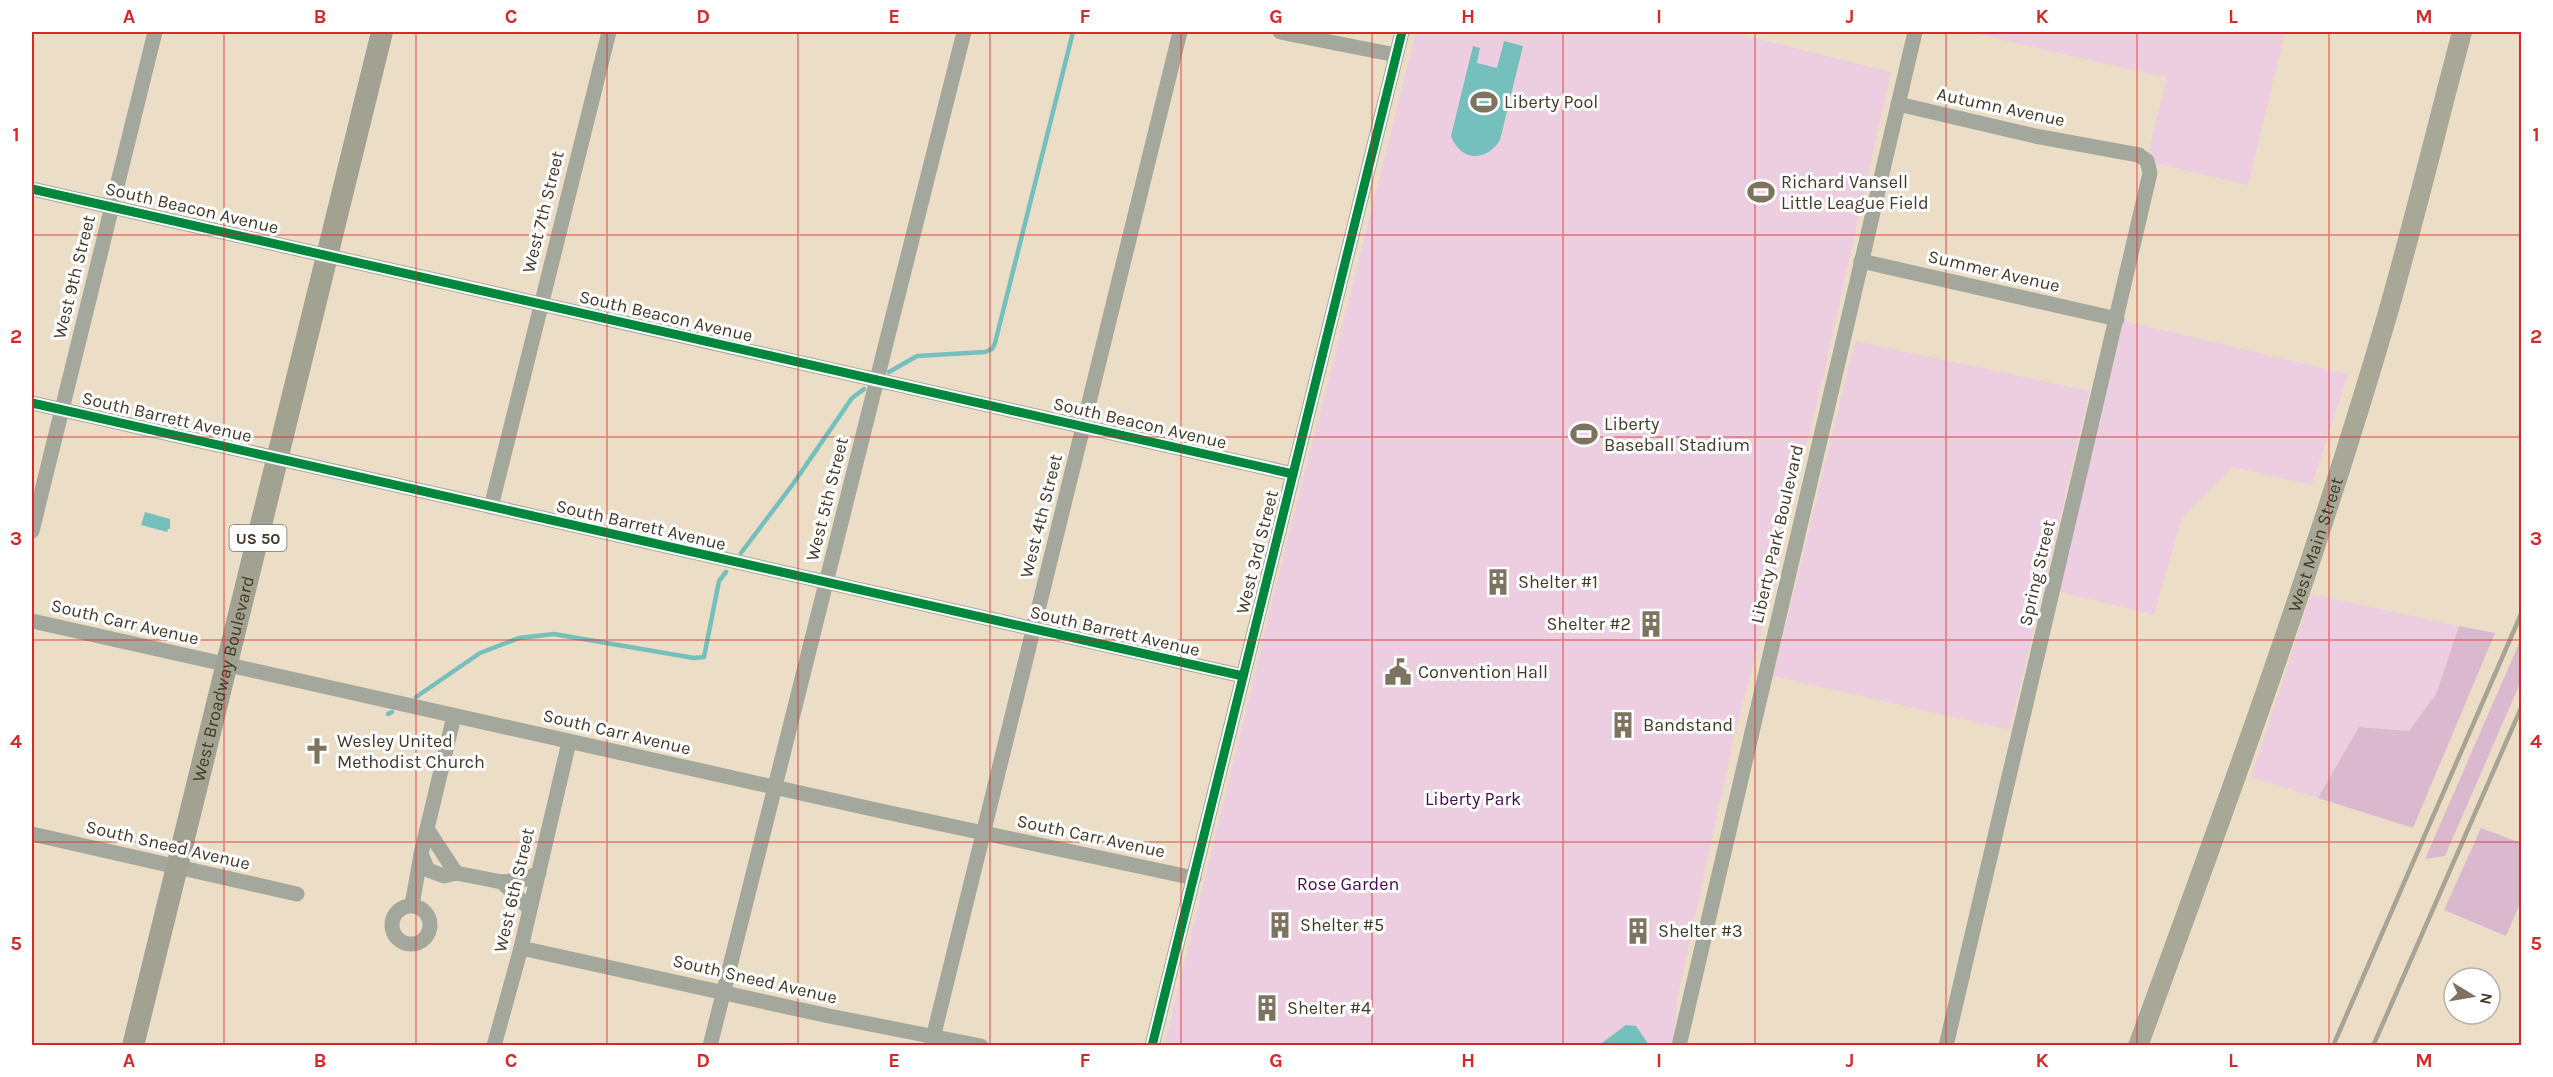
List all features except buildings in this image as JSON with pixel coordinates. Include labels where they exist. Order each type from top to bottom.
[{"type":"highway","name":"West Broadway Boulevard","points":[[133,1046],[382,32]]},
{"type":"main road","name":"West Main Street","points":[[2138,1046],[2252,737],[2333,491],[2387,316],[2462,32]]},
{"type":"street","name":"West 9th Street","points":[[32,531],[154,32]]},
{"type":"street","name":"West 7th Street","points":[[490,507],[609,32]]},
{"type":"street","name":"West 5th Street","points":[[710,1046],[964,32]]},
{"type":"street","name":"West 4th Street","points":[[932,1040],[1180,32]]},
{"type":"street","points":[[1280,32],[1396,55]]},
{"type":"street","name":"West 3rd Street","points":[[1152,1046],[1402,32]]},
{"type":"street","name":"Liberty Park Boulevard","points":[[1679,1046],[1915,32]]},
{"type":"street","name":"Autumn Avenue","points":[[1898,104],[2035,136],[2096,147]]},
{"type":"street","name":"Spring Street","points":[[1946,1046],[2117,319],[2150,167],[2148,161],[2139,155],[2096,147]]},
{"type":"street","name":"South Beacon Avenue","points":[[32,189],[1293,474]]},
{"type":"street","name":"Summer Avenue","points":[[1861,261],[2117,319]]},
{"type":"street","name":"South Barrett Avenue","points":[[32,403],[1243,676]]},
{"type":"street","name":"South Carr Avenue","points":[[32,621],[774,788],[1194,878]]},
{"type":"street","points":[[412,905],[421,854],[454,716]]},
{"type":"street","name":"West 6th Street","points":[[494,1046],[521,948],[569,742]]},
{"type":"street","points":[[427,829],[456,873]]},
{"type":"street","name":"South Sneed Avenue","points":[[32,834],[297,894]]},
{"type":"street","points":[[421,854],[428,870],[444,876],[456,873],[502,882],[526,879],[539,873]]},
{"type":"street","points":[[502,882],[530,909]]},
{"type":"street","name":"South Sneed Avenue","points":[[521,948],[932,1040],[981,1046]]},
{"type":"green space","name":"Liberty Park","points":[[1416,32],[1731,32],[1891,72],[1825,369],[1734,737],[1677,1001],[1674,1045],[1164,1046],[1274,594]]},
{"type":"green space","points":[[1968,32],[2285,32],[2248,185],[2146,161],[2167,78]]},
{"type":"green space","points":[[2121,320],[2348,374],[2312,485],[2232,467],[2182,517],[2154,615],[2056,591]]},
{"type":"green space","points":[[1855,341],[2090,391],[2010,730],[1773,676]]},
{"type":"green space","points":[[2311,594],[2459,626],[2436,694],[2409,731],[2359,727],[2318,798],[2251,777]]},
{"type":"shaded area","points":[[2459,626],[2495,633],[2413,828],[2318,798],[2359,727],[2409,731],[2436,694]]},
{"type":"shaded area","points":[[2521,639],[2521,681],[2445,856],[2425,859]]},
{"type":"shaded area","points":[[2481,828],[2521,843],[2521,901],[2506,936],[2444,910]]},
{"type":"water","name":"Liberty Pool","points":[[1504,41],[1523,46],[1500,140],[1488,152],[1481,155],[1467,154],[1455,145],[1451,136],[1473,46],[1480,48],[1477,63],[1497,68]]},
{"type":"water","points":[[145,512],[170,519],[170,529],[167,532],[141,525]]},
{"type":"water","points":[[1626,1025],[1636,1026],[1649,1045],[1599,1045]]},
{"type":"waterway","points":[[889,372],[917,356],[985,352],[992,349],[1073,32]]},
{"type":"waterway","points":[[741,553],[793,484],[852,398],[864,389]]},
{"type":"waterway","points":[[416,697],[480,653],[519,638],[554,634],[694,658],[704,657],[719,581],[726,572]]},
{"type":"waterway","points":[[388,714],[392,712]]},
{"type":"railway","points":[[2333,1046],[2522,612]]},
{"type":"railway","points":[[2373,1046],[2522,706]]},
{"type":"cycle path","points":[[1152,1046],[1402,32]]},
{"type":"cycle path","points":[[32,189],[1293,474]]},
{"type":"cycle path","points":[[32,403],[1243,676]]},
{"type":"place","name":"Liberty Pool","points":[[1484,102]]},
{"type":"place","name":"Richard Vansell Little League Field","points":[[1761,192]]},
{"type":"place","name":"Liberty Baseball Stadium","points":[[1584,434]]},
{"type":"place","name":"Shelter #1","points":[[1498,582]]},
{"type":"place","name":"Shelter #2","points":[[1651,624]]},
{"type":"place","name":"Convention Hall","points":[[1398,672]]},
{"type":"place","name":"Bandstand","points":[[1623,725]]},
{"type":"place","name":"Wesley United Methodist Church","points":[[317,751]]},
{"type":"place","name":"Shelter #5","points":[[1280,925]]},
{"type":"place","name":"Shelter #3","points":[[1638,931]]},
{"type":"place","name":"Shelter #4","points":[[1267,1008]]},
{"type":"park label","name":"Rose Garden","points":[[1348,884]]}]
